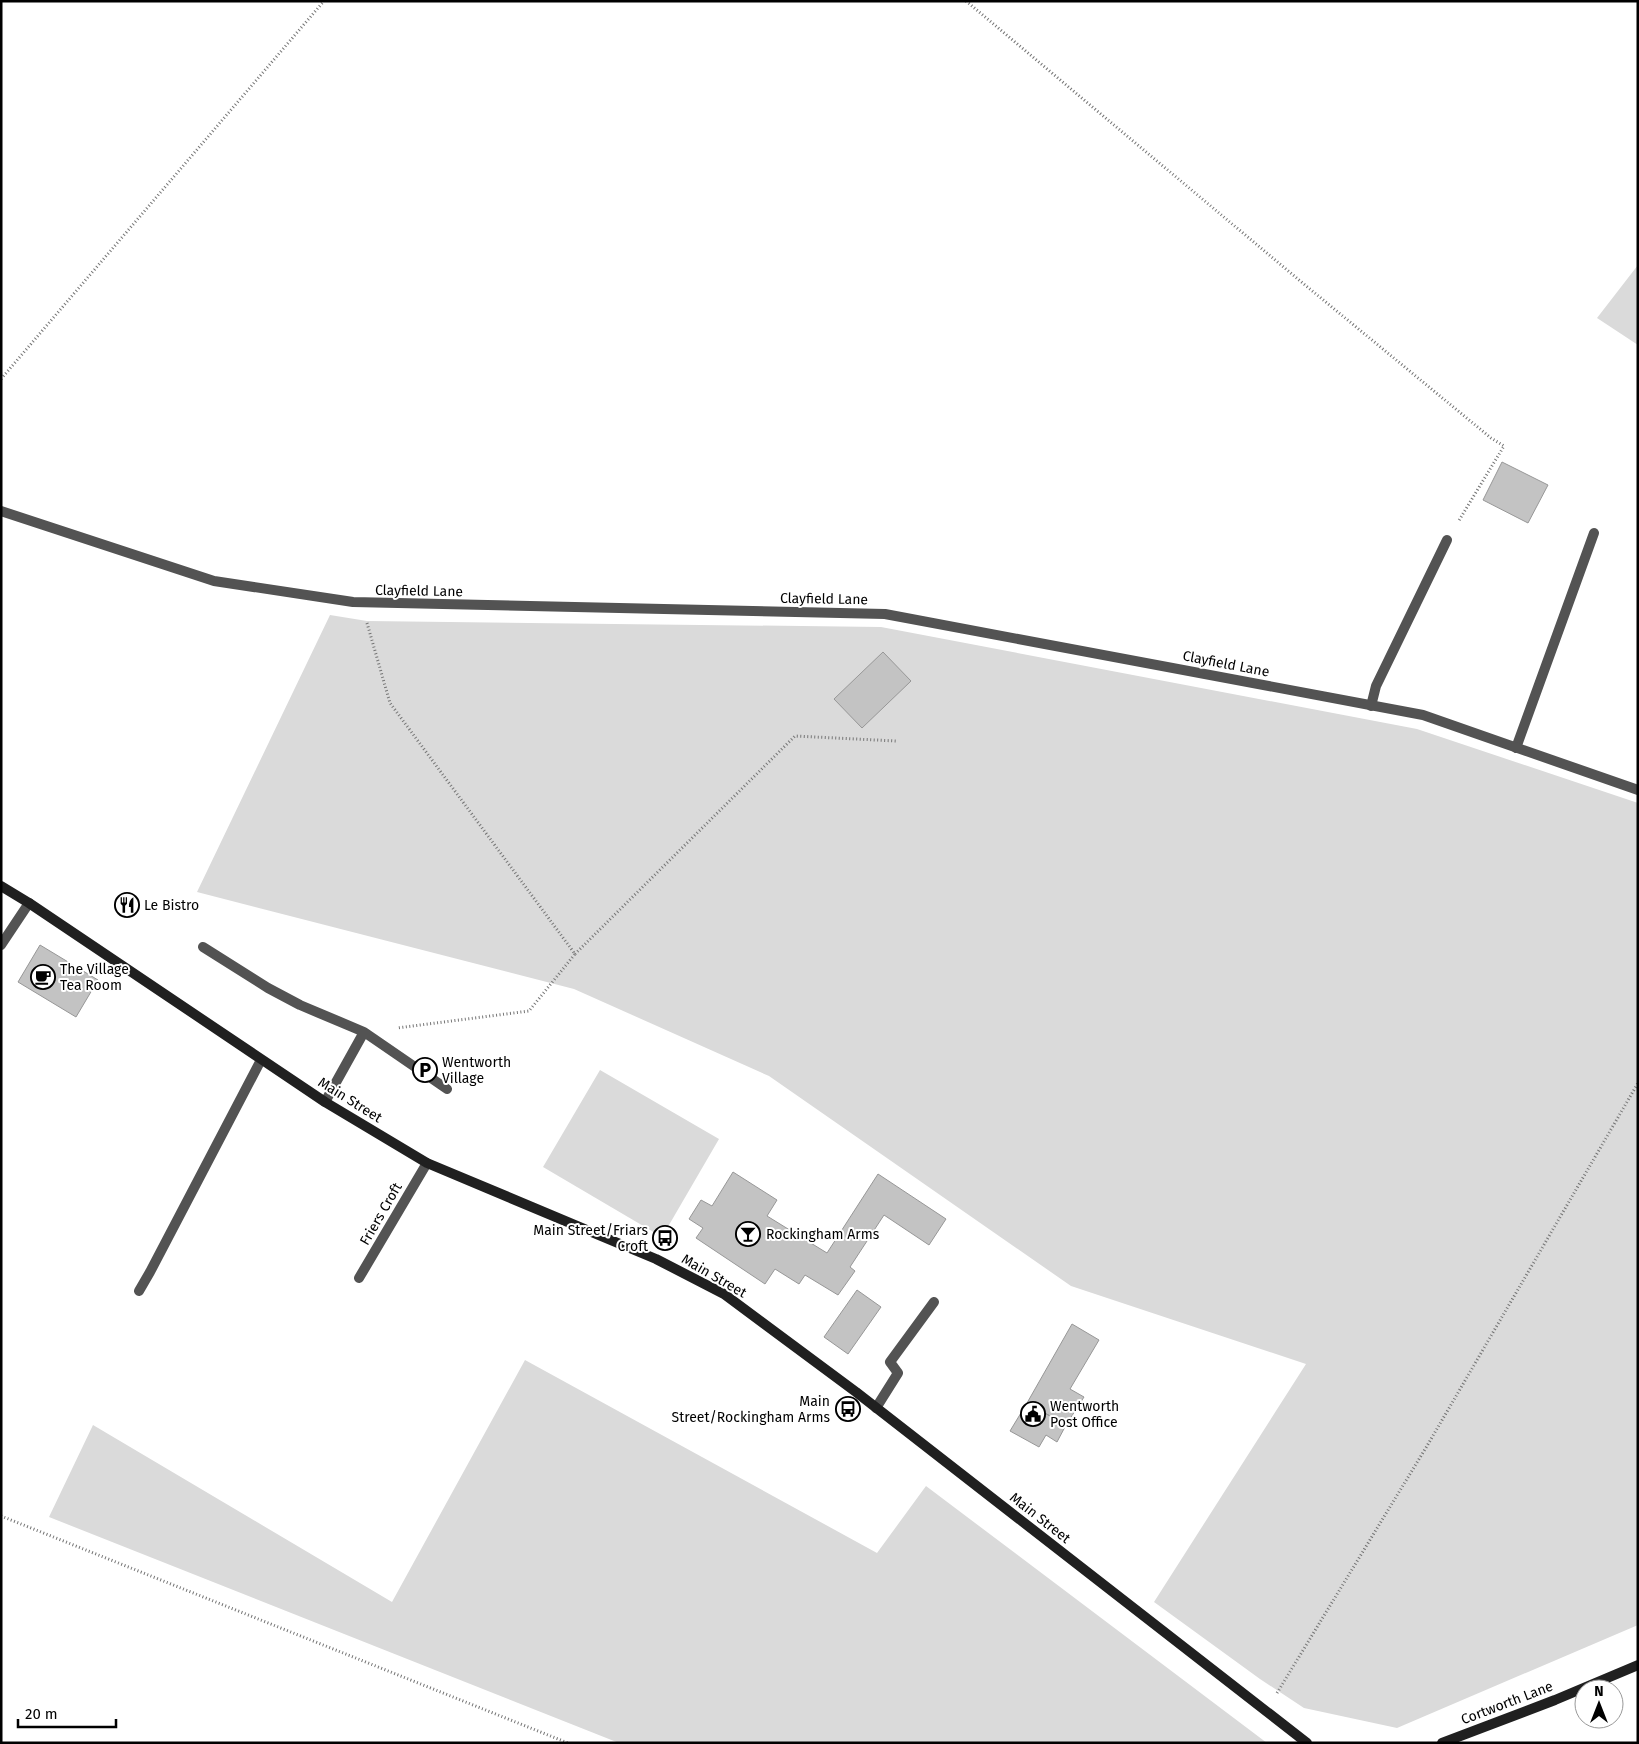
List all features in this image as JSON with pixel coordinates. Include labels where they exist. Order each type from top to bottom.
[{"type":"main road","name":"Main Street","points":[[1,886],[325,1102],[427,1163],[656,1259],[724,1294],[876,1408],[1308,1743]]},
{"type":"main road","name":"Cortworth Lane","points":[[1442,1743],[1555,1700],[1638,1665]]},
{"type":"street","name":"Clayfield Lane","points":[[1,511],[214,581],[364,604],[885,614],[1423,716],[1638,790]]},
{"type":"street","points":[[1516,748],[1594,533]]},
{"type":"street","points":[[1371,706],[1376,686],[1447,540]]},
{"type":"street","points":[[1,945],[29,903]]},
{"type":"street","points":[[203,947],[268,988],[300,1005],[364,1032],[447,1090]]},
{"type":"street","points":[[325,1102],[364,1032]]},
{"type":"street","points":[[138,1291],[150,1272],[261,1060]]},
{"type":"street","name":"Friers Croft","points":[[359,1278],[427,1163]]},
{"type":"street","points":[[876,1408],[898,1373],[890,1362],[934,1302]]},
{"type":"path","points":[[1,379],[324,1]]},
{"type":"path","points":[[966,1],[1491,438],[1504,446],[1447,540]]},
{"type":"path","points":[[364,604],[390,704],[575,954]]},
{"type":"path","points":[[364,1032],[529,1011],[575,954],[794,736],[896,741]]},
{"type":"path","points":[[1266,1711],[1432,1437],[1638,1083]]},
{"type":"path","points":[[1,1516],[568,1743]]},
{"type":"shaded area","points":[[1638,265],[1638,345],[1597,318]]},
{"type":"shaded area","points":[[330,615],[367,621],[881,627],[1417,729],[1638,803],[1638,1625],[1397,1728],[1304,1708],[1260,1679],[1154,1602],[1306,1364],[1071,1286],[769,1076],[574,989],[197,892]]},
{"type":"shaded area","points":[[600,1070],[719,1139],[662,1237],[543,1167]]},
{"type":"shaded area","points":[[525,1360],[877,1553],[926,1486],[1267,1743],[619,1743],[49,1517],[93,1425],[392,1602]]},
{"type":"building","points":[[1502,462],[1548,485],[1528,523],[1483,500]]},
{"type":"building","points":[[883,652],[911,681],[862,728],[834,699]]},
{"type":"building","points":[[40,945],[98,980],[76,1017],[18,982]]},
{"type":"building","name":"Rockingham Arms","points":[[733,1172],[777,1200],[767,1216],[827,1253],[878,1174],[946,1219],[929,1245],[884,1215],[850,1267],[855,1271],[838,1295],[805,1275],[799,1284],[775,1269],[765,1284],[696,1238],[703,1228],[689,1219],[701,1200],[712,1206]]},
{"type":"building","points":[[857,1290],[881,1307],[848,1354],[824,1337]]},
{"type":"building","points":[[1072,1324],[1099,1340],[1070,1389],[1084,1397],[1066,1425],[1027,1403]]},
{"type":"building","name":"Wentworth Post Office","points":[[1027,1403],[1066,1425],[1057,1442],[1046,1435],[1039,1447],[1010,1431]]},
{"type":"place","name":"Le Bistro","points":[[127,905]]},
{"type":"place","name":"The Village Tea Room","points":[[43,977]]},
{"type":"place","name":"Wentworth Village","points":[[425,1070]]},
{"type":"place","name":"Rockingham Arms","points":[[748,1234]]},
{"type":"place","name":"Main Street/Friars Croft","points":[[665,1238]]},
{"type":"place","name":"Main Street/Rockingham Arms","points":[[848,1409]]},
{"type":"place","name":"Wentworth Post Office","points":[[1033,1414]]}]
